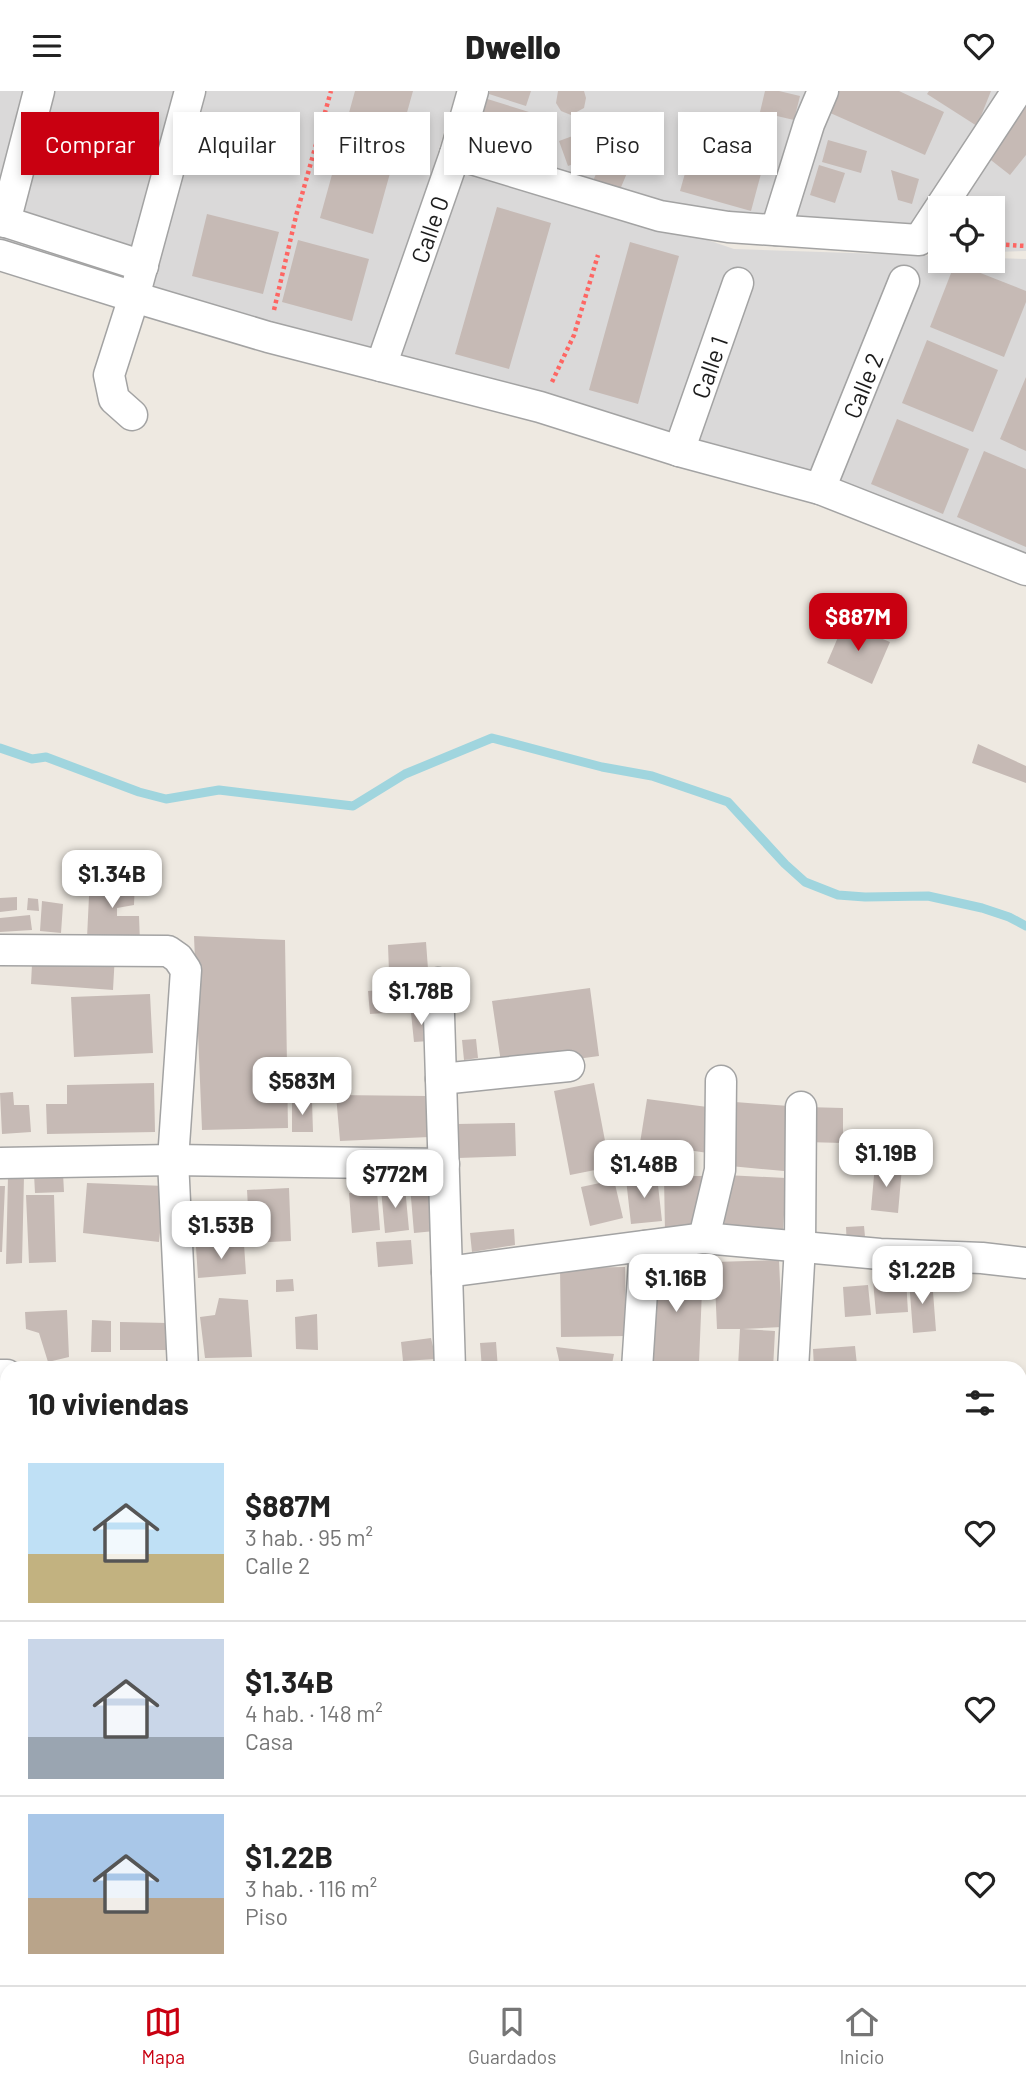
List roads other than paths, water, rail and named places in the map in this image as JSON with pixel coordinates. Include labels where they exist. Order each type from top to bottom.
[{"type":"street","points":[[39,91],[3,221],[143,266]]},
{"type":"street","points":[[132,415],[114,399],[109,375],[143,266],[190,91]]},
{"type":"street","name":"Calle 0","points":[[467,112],[473,91]]},
{"type":"street","points":[[776,230],[809,124],[823,91]]},
{"type":"street","points":[[524,175],[660,216],[728,227],[919,240],[1017,91]]},
{"type":"street","name":"Calle 0","points":[[381,366],[448,175]]},
{"type":"street","points":[[0,254],[268,337],[540,407],[679,451],[820,489],[1026,570]]},
{"type":"street","name":"Calle 2","points":[[820,489],[904,281]]},
{"type":"street","name":"Calle 1","points":[[679,451],[738,283]]},
{"type":"street","points":[[0,950],[168,951],[178,958],[186,970],[173,1160],[183,1361]]},
{"type":"street","points":[[438,983],[450,1361]]},
{"type":"street","points":[[441,1079],[569,1066]]},
{"type":"street","points":[[704,1238],[720,1170],[721,1081]]},
{"type":"street","points":[[793,1361],[800,1246],[801,1107]]},
{"type":"street","points":[[0,1163],[173,1160],[444,1164]]},
{"type":"street","points":[[447,1272],[704,1238],[880,1254],[982,1258],[1026,1263]]},
{"type":"street","points":[[638,1361],[645,1246]]},
{"type":"waterway","points":[[0,748],[32,759],[46,757],[139,792],[166,799],[219,790],[353,806],[405,774],[492,738],[602,767],[652,776],[728,802],[805,882],[838,895],[928,896],[982,908],[1026,926]]}]
